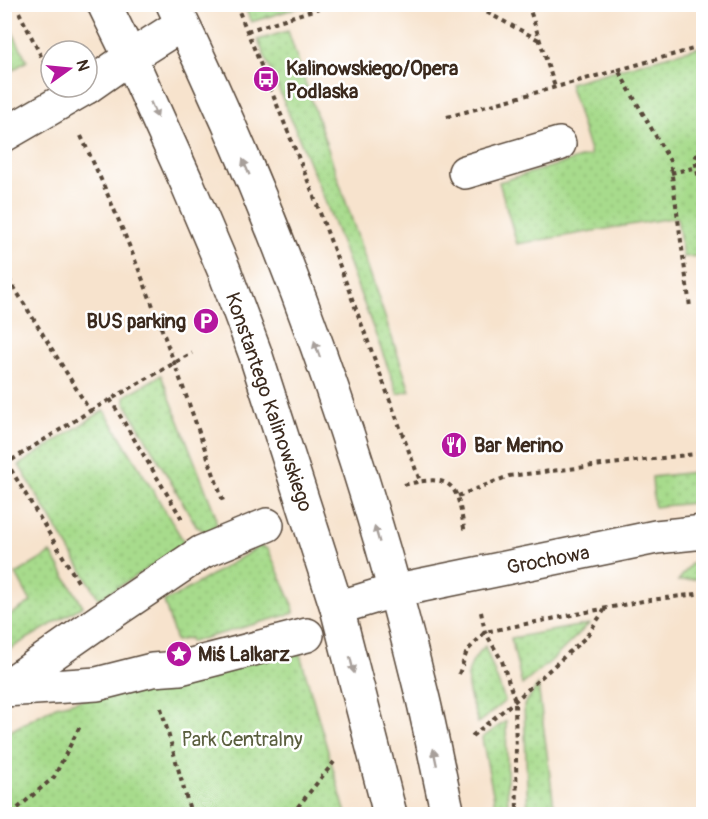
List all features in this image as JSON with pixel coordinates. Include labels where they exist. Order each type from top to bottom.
[{"type":"street","name":"Konstantego Kalinowskiego","points":[[104,4],[187,183],[224,270],[255,353],[337,608],[390,814]]},
{"type":"street","points":[[99,78],[130,57],[177,14],[267,215],[307,320],[366,495],[423,699],[448,814]]},
{"type":"street","points":[[4,135],[67,99]]},
{"type":"street","points":[[465,172],[559,144]]},
{"type":"street","points":[[4,689],[202,552],[267,525]]},
{"type":"street","name":"Grochowa","points":[[337,608],[393,591],[656,537],[704,532]]},
{"type":"street","points":[[4,689],[97,684],[152,670],[180,668],[307,634]]},
{"type":"path","points":[[15,4],[39,51]]},
{"type":"path","points":[[236,4],[310,186],[420,481]]},
{"type":"path","points":[[247,31],[332,4]]},
{"type":"path","points":[[471,4],[540,41]]},
{"type":"path","points":[[528,4],[555,87]]},
{"type":"path","points":[[447,117],[704,46]]},
{"type":"path","points":[[618,70],[670,161],[690,307]]},
{"type":"path","points":[[81,99],[98,171],[175,362],[226,512],[235,521],[248,525],[267,525]]},
{"type":"path","points":[[704,137],[695,159],[699,180],[704,183]]},
{"type":"path","points":[[671,172],[697,167]]},
{"type":"path","points":[[4,271],[90,411]]},
{"type":"path","points":[[101,620],[6,461],[192,353]]},
{"type":"path","points":[[110,399],[202,552]]},
{"type":"path","points":[[458,496],[509,476],[704,453]]},
{"type":"path","points":[[517,814],[515,701],[502,661],[485,632],[663,598],[704,593]]},
{"type":"path","points":[[472,736],[586,637],[605,609]]},
{"type":"path","points":[[152,670],[191,814]]},
{"type":"path","points":[[11,814],[54,777],[92,702],[97,684]]},
{"type":"path","points":[[292,814],[335,761]]},
{"type":"green space","points":[[244,5],[307,5],[251,22]]},
{"type":"green space","points":[[5,17],[27,61],[4,75]]},
{"type":"green space","points":[[288,31],[410,391],[398,394],[326,203],[258,40]]},
{"type":"green space","points":[[703,46],[703,256],[683,257],[677,217],[517,244],[499,182],[591,155],[569,83]]},
{"type":"green space","points":[[161,375],[215,514],[217,528],[212,535],[197,527],[125,403],[125,396]]},
{"type":"green space","points":[[104,410],[186,545],[99,599],[19,465]]},
{"type":"green space","points":[[703,471],[703,502],[654,507],[652,477]]},
{"type":"green space","points":[[260,546],[268,549],[293,605],[294,613],[191,642],[190,638],[176,641],[164,601]]},
{"type":"green space","points":[[51,553],[83,606],[5,652],[5,618],[31,602],[16,574]]},
{"type":"green space","points":[[703,563],[703,578],[678,581],[691,564]]},
{"type":"green space","points":[[589,624],[551,661],[522,685],[511,638]]},
{"type":"green space","points":[[485,646],[505,701],[478,723],[469,692],[468,674],[476,656]]},
{"type":"green space","name":"Park Centralny","points":[[298,647],[346,814],[5,814],[5,734],[56,706]]},
{"type":"green space","points":[[538,685],[555,814],[528,814],[524,705]]},
{"type":"green space","points":[[506,721],[508,814],[497,814],[482,738]]},
{"type":"place","name":"Kalinowskiego/Opera Podlaska","points":[[266,79]]},
{"type":"place","name":"BUS parking","points":[[206,321]]},
{"type":"place","name":"Bar Merino","points":[[454,445]]},
{"type":"place","name":"Miś Lalkarz","points":[[179,654]]}]
